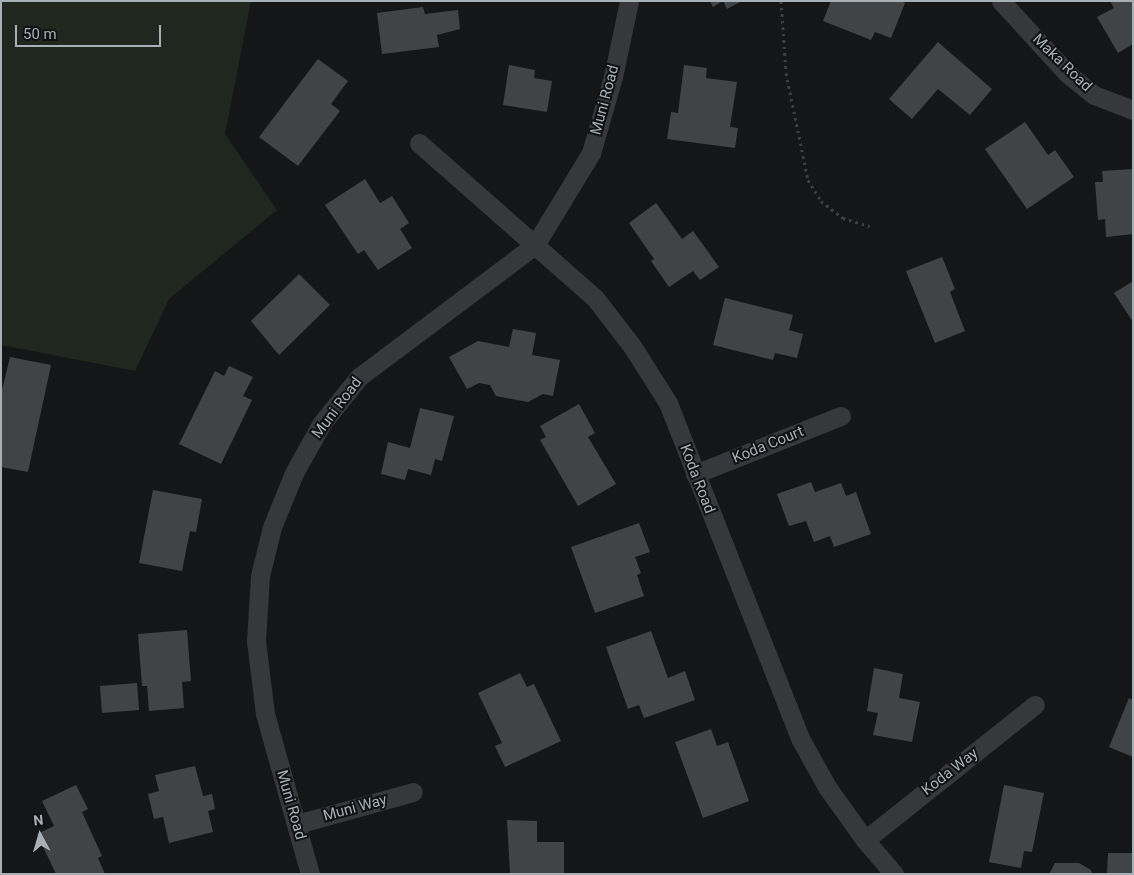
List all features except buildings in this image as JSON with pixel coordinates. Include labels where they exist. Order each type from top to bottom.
[{"type":"street","name":"Muni Road","points":[[310,874],[265,714],[256,641],[260,576],[272,527],[294,473],[322,423],[359,377],[535,245],[567,197],[591,152],[613,76],[629,1]]},
{"type":"street","name":"Maka Road","points":[[1001,1],[1068,74],[1094,95],[1133,110]]},
{"type":"street","name":"Koda Road","points":[[419,142],[595,298],[632,346],[668,403],[801,740],[827,787],[865,840],[894,874]]},
{"type":"street","name":"Koda Court","points":[[695,474],[841,416]]},
{"type":"street","name":"Koda Way","points":[[865,840],[1035,705]]},
{"type":"street","name":"Muni Way","points":[[297,824],[413,792]]},
{"type":"path","points":[[782,1],[786,73],[808,180],[821,201],[843,218],[870,226]]},
{"type":"shaded area","points":[[1,1],[251,1],[225,134],[277,210],[169,299],[135,371],[1,345]]}]
